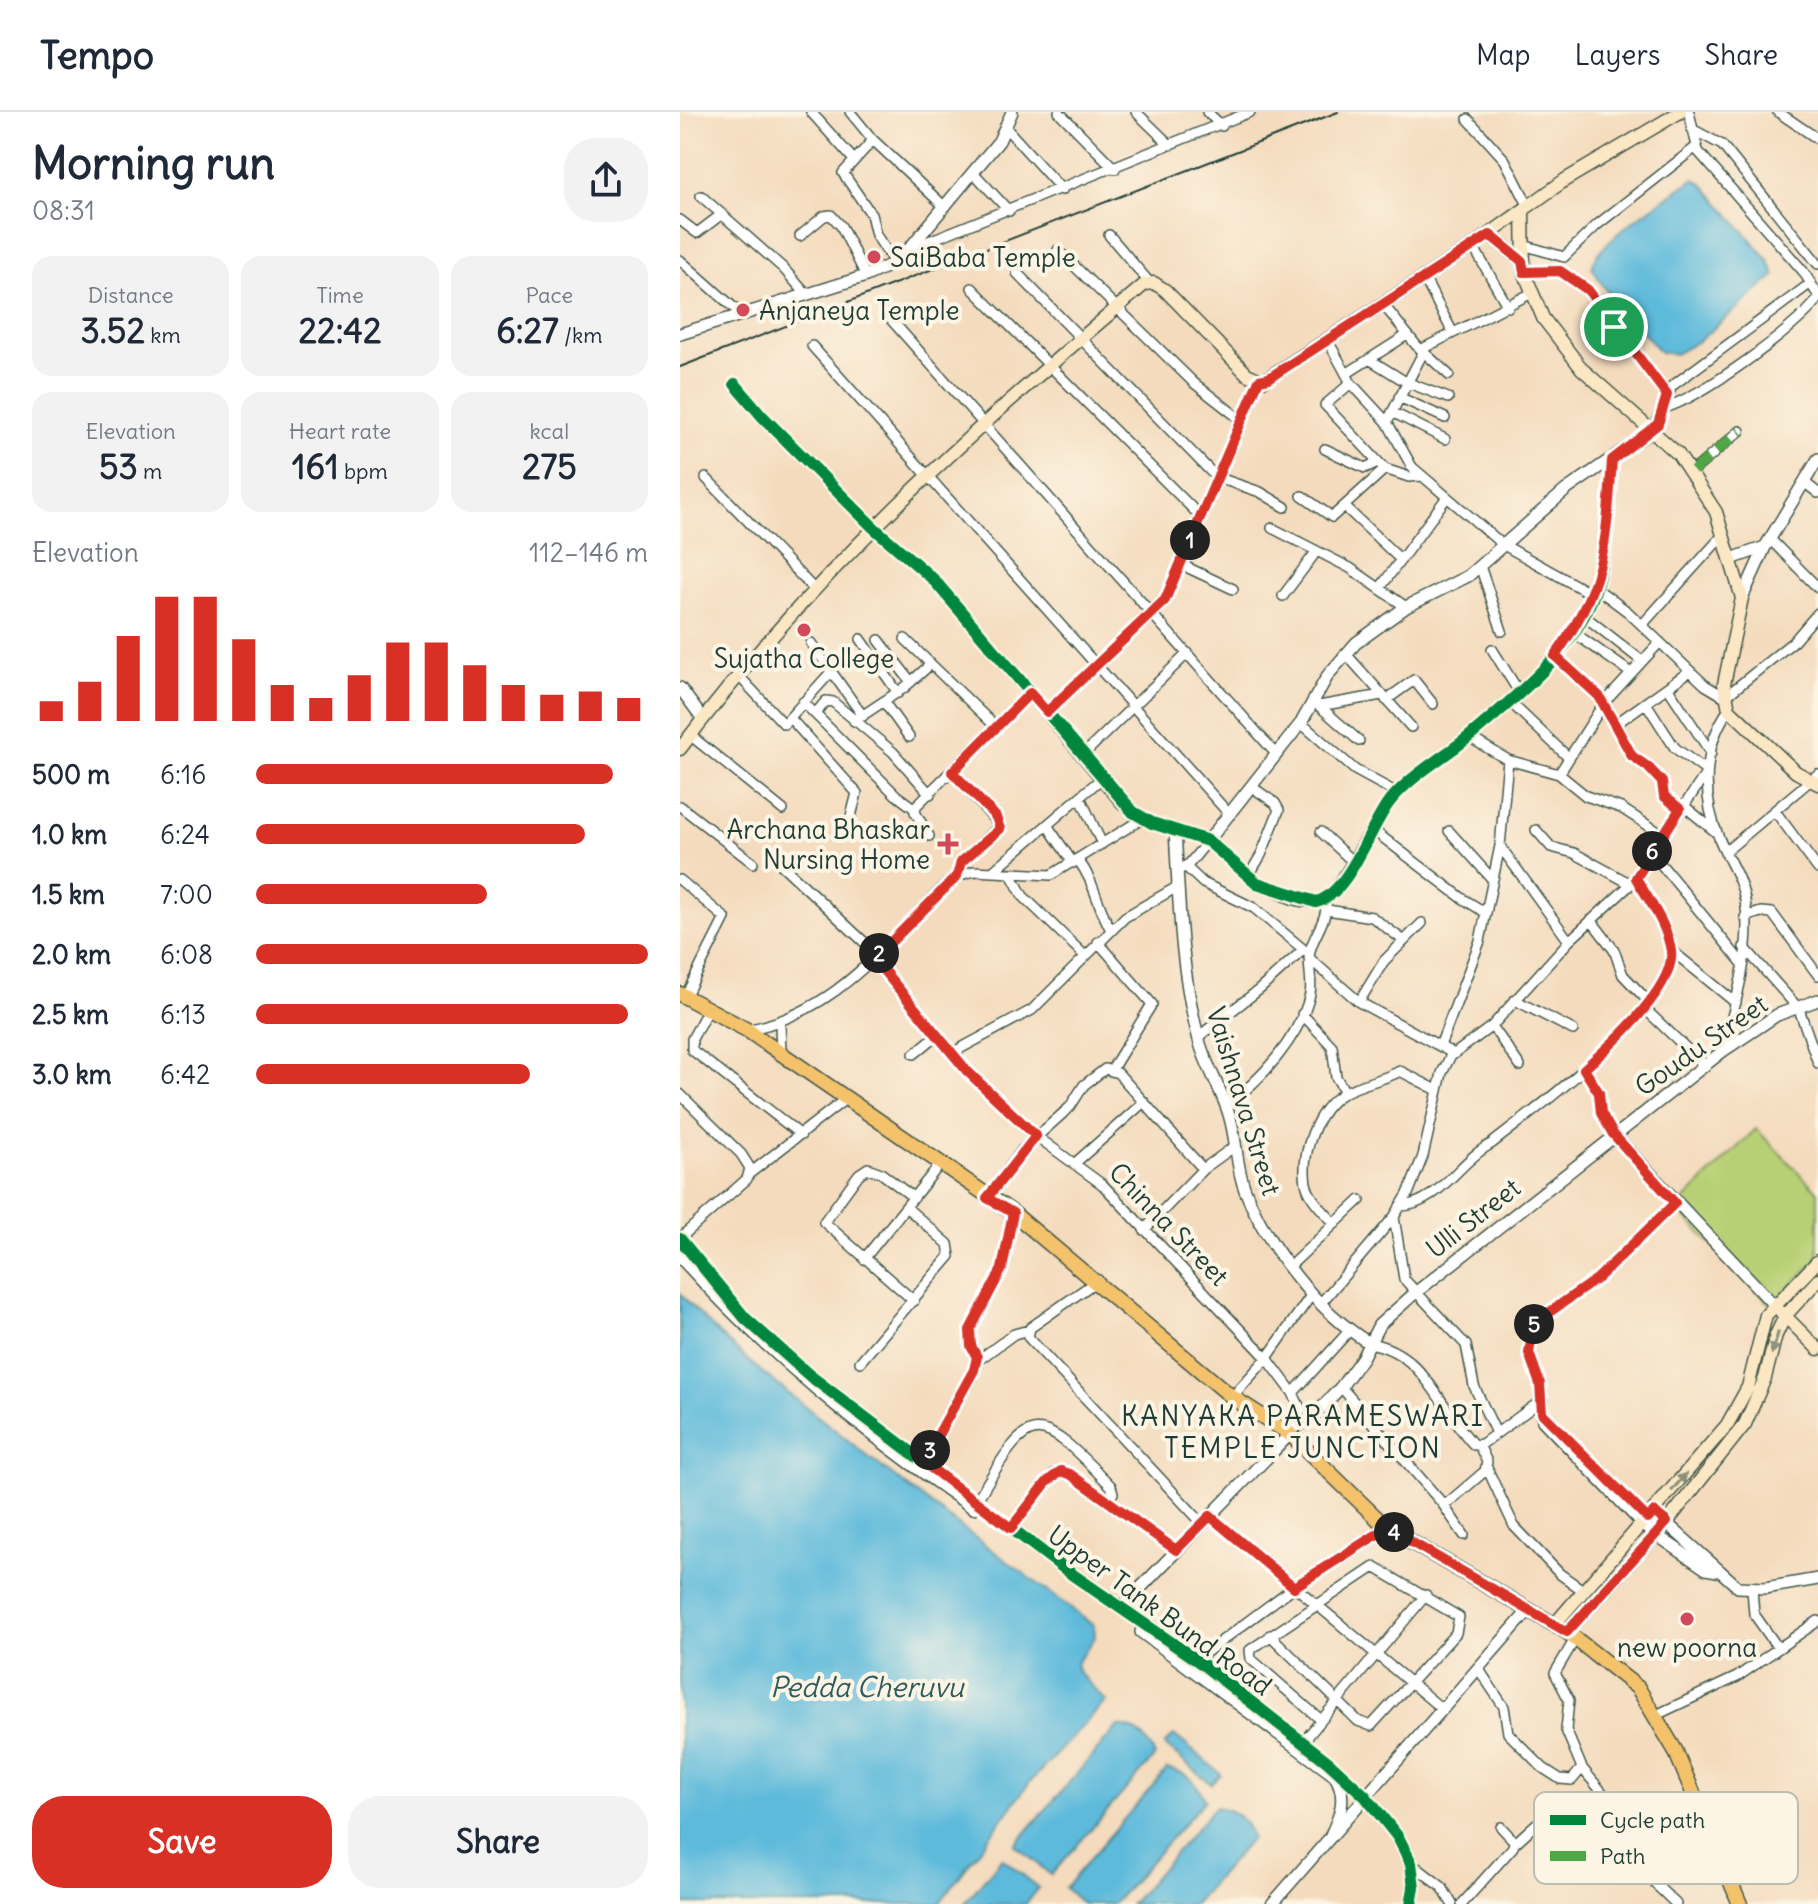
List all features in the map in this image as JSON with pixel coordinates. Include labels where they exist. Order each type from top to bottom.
[{"type":"main road","points":[[680,749],[738,675],[813,588],[873,527],[926,476],[1149,282],[1165,290],[1247,374],[1259,380],[1269,378],[1490,235],[1565,180],[1680,112]]},
{"type":"main road","points":[[1526,209],[1523,266],[1530,294],[1551,331],[1582,369],[1653,430],[1693,471],[1716,512],[1742,598],[1727,703],[1796,772],[1816,780]]},
{"type":"main road","points":[[1490,235],[1523,266]]},
{"type":"main road","points":[[683,996],[747,1030],[1013,1213],[1098,1280],[1232,1397],[1294,1430],[1387,1528],[1566,1632],[1638,1688],[1675,1750],[1693,1792]]},
{"type":"main road","points":[[1566,1632],[1584,1591],[1740,1406],[1751,1377],[1763,1323],[1773,1304],[1818,1261]]},
{"type":"main road","points":[[1566,1632],[1667,1522],[1745,1424],[1765,1378],[1776,1335],[1785,1316],[1818,1280]]},
{"type":"main road","points":[[1773,1304],[1818,1349]]},
{"type":"main road","points":[[1732,1884],[1740,1904]]},
{"type":"street","points":[[811,112],[853,159]]},
{"type":"street","points":[[850,112],[873,140],[945,207]]},
{"type":"street","points":[[680,334],[866,276],[894,262],[909,249],[973,172],[1006,128],[1012,112]]},
{"type":"street","points":[[1059,112],[1115,169]]},
{"type":"street","points":[[1136,112],[1170,145]]},
{"type":"street","points":[[1207,112],[1222,126]]},
{"type":"street","points":[[909,249],[1115,169],[1250,112]]},
{"type":"street","points":[[1664,408],[1685,401],[1739,364],[1788,328],[1818,297],[1809,280],[1696,147],[1689,112]]},
{"type":"street","points":[[1778,112],[1818,139]]},
{"type":"street","points":[[1468,119],[1505,160],[1526,209]]},
{"type":"street","points":[[1006,128],[1062,190]]},
{"type":"street","points":[[1454,1054],[1359,1002],[1254,908],[1182,869],[1230,815],[1317,704],[1328,675],[1368,632],[1480,566],[1566,490],[1653,430],[1672,386],[1809,280],[1818,266],[1722,145],[1692,129]]},
{"type":"street","points":[[873,140],[844,170],[844,177],[868,209],[876,235],[894,262]]},
{"type":"street","points":[[1523,245],[1564,257],[1588,233],[1696,147]]},
{"type":"street","points":[[973,172],[1009,211]]},
{"type":"street","points":[[701,196],[783,268],[806,294]]},
{"type":"street","points":[[680,220],[697,233],[722,214]]},
{"type":"street","points":[[800,236],[824,216],[831,215],[841,226],[866,276]]},
{"type":"street","points":[[1109,235],[1149,282]]},
{"type":"street","points":[[1473,246],[1508,307]]},
{"type":"street","points":[[1058,250],[1194,383],[1240,419]]},
{"type":"street","points":[[680,260],[742,315]]},
{"type":"street","points":[[1523,266],[1560,271],[1588,290],[1667,395]]},
{"type":"street","points":[[1017,273],[1216,477],[1260,492],[1285,507]]},
{"type":"street","points":[[1423,276],[1453,333]]},
{"type":"street","points":[[972,288],[1199,515]]},
{"type":"street","points":[[1387,422],[1422,352],[1430,344],[1530,294]]},
{"type":"street","points":[[1382,303],[1422,352],[1449,375]]},
{"type":"street","points":[[887,315],[986,423],[1277,755]]},
{"type":"street","points":[[1407,335],[1369,359],[1325,405],[1382,466],[1409,477],[1422,476]]},
{"type":"street","points":[[1327,339],[1348,379],[1387,422],[1405,456],[1422,476],[1502,544],[1594,592],[1642,625],[1727,703]]},
{"type":"street","points":[[812,346],[1230,815]]},
{"type":"street","points":[[1369,359],[1406,382],[1448,398]]},
{"type":"street","points":[[1047,712],[1153,614],[1170,591],[1199,515],[1259,380]]},
{"type":"street","points":[[735,384],[762,416],[873,527],[933,579],[1102,778],[1142,819],[1208,841],[1248,877],[1306,902],[1326,904],[1372,917],[1403,940]]},
{"type":"street","points":[[1399,397],[1445,418]]},
{"type":"street","points":[[1392,412],[1445,439]]},
{"type":"street","points":[[1693,471],[1740,431]]},
{"type":"street","points":[[1325,449],[1365,468],[1382,466]]},
{"type":"street","points":[[1742,598],[1767,543],[1818,459]]},
{"type":"street","points":[[1226,1104],[1247,1091],[1266,1071],[1302,1014],[1310,991],[1307,954],[1326,904],[1397,793],[1469,737],[1519,692],[1555,656],[1573,632],[1594,592],[1607,520],[1612,460]]},
{"type":"street","points":[[1302,496],[1330,516],[1345,507],[1382,466]]},
{"type":"street","points":[[706,478],[813,588]]},
{"type":"street","points":[[1804,482],[1818,493]]},
{"type":"street","points":[[1380,588],[1447,497]]},
{"type":"street","points":[[1345,507],[1401,560]]},
{"type":"street","points":[[1272,528],[1380,588],[1406,607]]},
{"type":"street","points":[[1642,625],[1724,534]]},
{"type":"street","points":[[1731,559],[1767,543]]},
{"type":"street","points":[[1767,543],[1818,588]]},
{"type":"street","points":[[1283,596],[1316,552]]},
{"type":"street","points":[[1180,564],[1233,589]]},
{"type":"street","points":[[1480,566],[1502,631]]},
{"type":"street","points":[[1232,1397],[1316,1298],[1394,1217],[1420,1167],[1446,1064],[1454,1054],[1492,1026],[1569,941],[1634,881],[1705,773],[1727,703],[1794,641],[1818,613]]},
{"type":"street","points":[[1583,615],[1642,661]]},
{"type":"street","points":[[1573,632],[1631,673]]},
{"type":"street","points":[[861,639],[898,693]]},
{"type":"street","points":[[905,639],[996,727]]},
{"type":"street","points":[[879,640],[911,682]]},
{"type":"street","points":[[1559,774],[1604,703],[1660,642]]},
{"type":"street","points":[[811,643],[858,719]]},
{"type":"street","points":[[1492,649],[1519,692]]},
{"type":"street","points":[[1083,755],[1188,653]]},
{"type":"street","points":[[1346,654],[1411,727]]},
{"type":"street","points":[[1555,656],[1591,686],[1617,723],[1632,756],[1662,782],[1664,796],[1717,833]]},
{"type":"street","points":[[858,719],[898,693],[931,664]]},
{"type":"street","points":[[1617,723],[1690,671]]},
{"type":"street","points":[[738,675],[784,724],[831,672]]},
{"type":"street","points":[[1317,704],[1384,697],[1414,680],[1433,704]]},
{"type":"street","points":[[680,688],[703,719]]},
{"type":"street","points":[[1668,688],[1711,753]]},
{"type":"street","points":[[915,809],[1030,693]]},
{"type":"street","points":[[815,714],[832,700],[858,719],[893,752],[930,794]]},
{"type":"street","points":[[1509,701],[1569,758]]},
{"type":"street","points":[[803,702],[915,809],[929,836]]},
{"type":"street","points":[[884,702],[909,737]]},
{"type":"street","points":[[1646,703],[1675,748],[1705,773],[1717,833],[1738,877],[1745,901],[1742,963],[1736,1003],[1723,1051]]},
{"type":"street","points":[[1317,704],[1359,741]]},
{"type":"street","points":[[790,718],[857,793],[849,824]]},
{"type":"street","points":[[1301,723],[1355,770],[1397,793]]},
{"type":"street","points":[[690,735],[783,810]]},
{"type":"street","points":[[1469,737],[1508,760],[1559,774],[1586,796],[1621,808],[1663,835]]},
{"type":"street","points":[[1440,1046],[1470,975],[1486,913],[1500,846],[1508,760]]},
{"type":"street","points":[[952,772],[1000,826],[961,862],[957,876]]},
{"type":"street","points":[[992,872],[1102,778]]},
{"type":"street","points":[[1725,852],[1816,780]]},
{"type":"street","points":[[1248,877],[1261,855],[1279,810],[1275,803],[1252,787]]},
{"type":"street","points":[[1080,797],[1102,844]]},
{"type":"street","points":[[680,806],[753,863]]},
{"type":"street","points":[[1775,811],[1818,869]]},
{"type":"street","points":[[747,1030],[780,1024],[822,1002],[876,957],[957,876],[974,871],[1051,875],[1142,819]]},
{"type":"street","points":[[1047,825],[1092,878],[1097,905],[1111,930]]},
{"type":"street","name":"Vaishnava Street","points":[[1175,829],[1182,869],[1177,887],[1183,959],[1204,1060],[1226,1104],[1244,1189],[1258,1218],[1290,1266],[1349,1331],[1369,1343]]},
{"type":"street","points":[[1373,830],[1486,913]]},
{"type":"street","points":[[1400,1206],[1419,1204],[1476,1152],[1491,1144],[1584,1069],[1627,1031],[1667,972],[1671,950],[1663,925],[1634,881],[1574,853],[1551,847],[1536,830]]},
{"type":"street","points":[[1449,831],[1493,880]]},
{"type":"street","points":[[1321,832],[1354,863]]},
{"type":"street","points":[[1500,846],[1569,941]]},
{"type":"street","points":[[1651,852],[1742,963]]},
{"type":"street","name":"Chinna Street","points":[[771,855],[876,957],[952,1053],[1036,1136],[1103,1185],[1267,1358],[1293,1393],[1301,1410],[1294,1430]]},
{"type":"street","points":[[1011,874],[1023,896],[1084,955]]},
{"type":"street","points":[[680,880],[725,918],[683,996]]},
{"type":"street","points":[[952,1053],[1032,1010],[1084,955],[1133,911],[1157,902],[1177,887]]},
{"type":"street","points":[[1745,917],[1761,912],[1772,913],[1818,975]]},
{"type":"street","points":[[1591,920],[1614,950],[1623,975],[1705,1066]]},
{"type":"street","points":[[1359,1002],[1377,971],[1422,923]]},
{"type":"street","points":[[1098,942],[1152,1004],[1112,1069]]},
{"type":"street","points":[[1744,947],[1799,1009],[1818,1063]]},
{"type":"street","points":[[1671,950],[1736,1003]]},
{"type":"street","points":[[1198,1037],[1307,954]]},
{"type":"street","points":[[1515,1000],[1573,1030]]},
{"type":"street","name":"Goudu Street","points":[[1613,1134],[1723,1051],[1777,1015],[1818,1000]]},
{"type":"street","points":[[708,1009],[692,1039],[692,1050],[801,1135]]},
{"type":"street","points":[[1302,1014],[1332,1046],[1336,1077],[1345,1092]]},
{"type":"street","points":[[780,1024],[781,1054]]},
{"type":"street","points":[[1492,1026],[1520,1066]]},
{"type":"street","points":[[914,1054],[937,1035]]},
{"type":"street","points":[[987,1198],[1036,1136],[1070,1107],[1089,1080],[1105,1069],[1112,1069],[1203,1169]]},
{"type":"street","points":[[1584,1069],[1599,1093],[1601,1113],[1613,1134],[1773,1304]]},
{"type":"street","points":[[1335,1224],[1309,1193],[1306,1164],[1312,1137],[1327,1107],[1345,1092],[1405,1070],[1437,1090]]},
{"type":"street","points":[[680,1094],[741,1154],[749,1174]]},
{"type":"street","points":[[680,1239],[749,1174],[848,1097]]},
{"type":"street","points":[[1074,1164],[1144,1102]]},
{"type":"street","name":"Ulli Street","points":[[1120,1609],[1294,1430],[1311,1419],[1341,1387],[1379,1325],[1613,1134]]},
{"type":"street","points":[[1144,1230],[1203,1169],[1235,1146]]},
{"type":"street","points":[[864,1259],[941,1163]]},
{"type":"street","points":[[914,1198],[876,1170],[865,1169],[824,1222],[914,1301]]},
{"type":"street","points":[[1290,1266],[1360,1200]]},
{"type":"street","points":[[1675,1203],[1598,1278],[1534,1323],[1529,1353],[1546,1427],[1648,1518],[1655,1535],[1706,1569],[1717,1571]]},
{"type":"street","points":[[860,1362],[914,1301],[951,1252],[948,1244],[907,1208]]},
{"type":"street","points":[[977,1361],[970,1330],[1002,1269],[1013,1213]]},
{"type":"street","points":[[1394,1217],[1402,1274],[1415,1293],[1466,1345],[1474,1386],[1496,1433]]},
{"type":"street","name":"Upper Tank Bund Road","points":[[680,1239],[745,1318],[809,1375],[1303,1742],[1365,1796],[1398,1837],[1411,1863]]},
{"type":"street","name":"Upper Tank Bund Road","points":[[680,1257],[757,1340],[868,1433],[1335,1776],[1343,1789],[1342,1805],[1330,1837]]},
{"type":"street","points":[[923,1462],[977,1361],[1014,1334],[1029,1330],[1098,1280]]},
{"type":"street","points":[[1029,1330],[1030,1340],[1206,1520],[1294,1587],[1442,1709]]},
{"type":"street","points":[[1293,1393],[1349,1331]]},
{"type":"street","points":[[1369,1343],[1402,1354],[1415,1365],[1471,1442],[1479,1445]]},
{"type":"street","points":[[1341,1387],[1442,1503],[1464,1535]]},
{"type":"street","points":[[1479,1445],[1542,1400]]},
{"type":"street","points":[[976,1502],[1010,1445],[1018,1436],[1038,1429],[1057,1434],[1072,1445],[1111,1486],[1113,1493],[1107,1502]]},
{"type":"street","points":[[1479,1445],[1514,1526],[1560,1574],[1584,1591]]},
{"type":"street","points":[[1442,1503],[1450,1501],[1487,1468]]},
{"type":"street","points":[[1011,1528],[1057,1472],[1070,1474],[1176,1550]]},
{"type":"street","points":[[1648,1518],[1667,1522],[1738,1587],[1752,1589],[1818,1579]]},
{"type":"street","points":[[1196,1660],[1294,1587],[1387,1528]]},
{"type":"street","points":[[1270,1635],[1358,1721],[1371,1726],[1456,1633],[1460,1621],[1454,1613],[1426,1595],[1374,1567],[1270,1635],[1250,1650],[1249,1656],[1321,1720]]},
{"type":"street","points":[[1752,1589],[1754,1614],[1778,1648]]},
{"type":"street","points":[[1303,1742],[1426,1595]]},
{"type":"street","points":[[1272,1904],[1529,1610]]},
{"type":"street","points":[[1654,1716],[1737,1677],[1818,1621]]},
{"type":"street","points":[[1566,1632],[1555,1673],[1569,1700],[1566,1730],[1582,1768],[1602,1792]]},
{"type":"street","points":[[1478,1668],[1504,1707],[1508,1733],[1543,1768],[1566,1781],[1576,1777],[1582,1768]]},
{"type":"street","points":[[1462,1904],[1534,1826]]},
{"type":"street","points":[[1501,1827],[1514,1844]]},
{"type":"street","points":[[1411,1863],[1414,1888],[1411,1904]]},
{"type":"street","points":[[1411,1863],[1442,1887],[1452,1904]]},
{"type":"street","points":[[1655,1884],[1676,1904]]},
{"type":"green space","points":[[1756,1129],[1818,1192],[1818,1259],[1771,1305],[1676,1208]]},
{"type":"water","points":[[1694,179],[1702,183],[1768,259],[1775,276],[1700,340],[1675,354],[1660,352],[1603,286],[1592,267],[1598,255],[1621,231]]},
{"type":"water","name":"Pedda Cheruvu","points":[[680,1293],[719,1334],[783,1389],[910,1489],[1094,1626],[1095,1637],[1076,1664],[1079,1673],[1106,1701],[1030,1782],[939,1904],[680,1904]]},
{"type":"water","points":[[1118,1726],[1141,1735],[1155,1756],[1051,1875],[1015,1845]]},
{"type":"water","points":[[1174,1735],[1221,1774],[1211,1784],[1164,1745]]},
{"type":"water","points":[[1167,1769],[1190,1779],[1205,1800],[1113,1904],[1083,1904],[1065,1888]]},
{"type":"water","points":[[1215,1807],[1238,1816],[1252,1838],[1194,1904],[1131,1904]]},
{"type":"water","points":[[1002,1858],[1039,1888],[1026,1904],[964,1904]]},
{"type":"railway","points":[[680,367],[1338,112]]},
{"type":"marked path","points":[[1693,471],[1740,431]]},
{"type":"cycle path","points":[[735,384],[762,416],[873,527],[933,579],[1133,812],[1152,823],[1208,841],[1257,883],[1316,902],[1328,896],[1349,873],[1382,812],[1399,791],[1526,687],[1561,650],[1575,630],[1587,609],[1600,571],[1612,460]]},
{"type":"cycle path","points":[[680,1239],[745,1318],[809,1375],[1073,1575],[1201,1663],[1328,1762],[1365,1796],[1398,1837],[1411,1863],[1414,1888],[1411,1904]]},
{"type":"place","name":"SaiBaba Temple","points":[[874,257]]},
{"type":"place","name":"Anjaneya Temple","points":[[743,310]]},
{"type":"place","name":"Sujatha College","points":[[804,630]]},
{"type":"place","name":"Archana Bhaskar Nursing Home","points":[[948,844]]},
{"type":"place","name":"new poorna","points":[[1687,1619]]},
{"type":"district","name":"KANYAKA PARAMESWARI TEMPLE JUNCTION","points":[[1303,1432]]},
{"type":"route","points":[[1490,235],[1522,261],[1524,272],[1554,270],[1566,273],[1592,295],[1614,327],[1667,395],[1658,424],[1653,430],[1612,460],[1604,549],[1596,588],[1573,632],[1555,656],[1591,686],[1617,723],[1632,756],[1662,782],[1664,796],[1680,809],[1636,878],[1663,925],[1671,950],[1669,967],[1627,1031],[1584,1069],[1599,1093],[1601,1113],[1613,1134],[1675,1203],[1598,1278],[1558,1303],[1534,1323],[1529,1353],[1540,1384],[1542,1413],[1648,1519],[1654,1512],[1667,1522],[1567,1632],[1387,1528],[1294,1587],[1210,1516],[1176,1550],[1065,1472],[1054,1474],[1011,1528],[923,1462],[974,1370],[977,1357],[971,1346],[970,1330],[1002,1269],[1013,1213],[987,1198],[1011,1163],[1036,1136],[967,1071],[874,959],[957,876],[961,862],[1000,829],[996,817],[952,772],[1030,693],[1047,712],[1165,600],[1259,380],[1269,378],[1490,235]]}]
